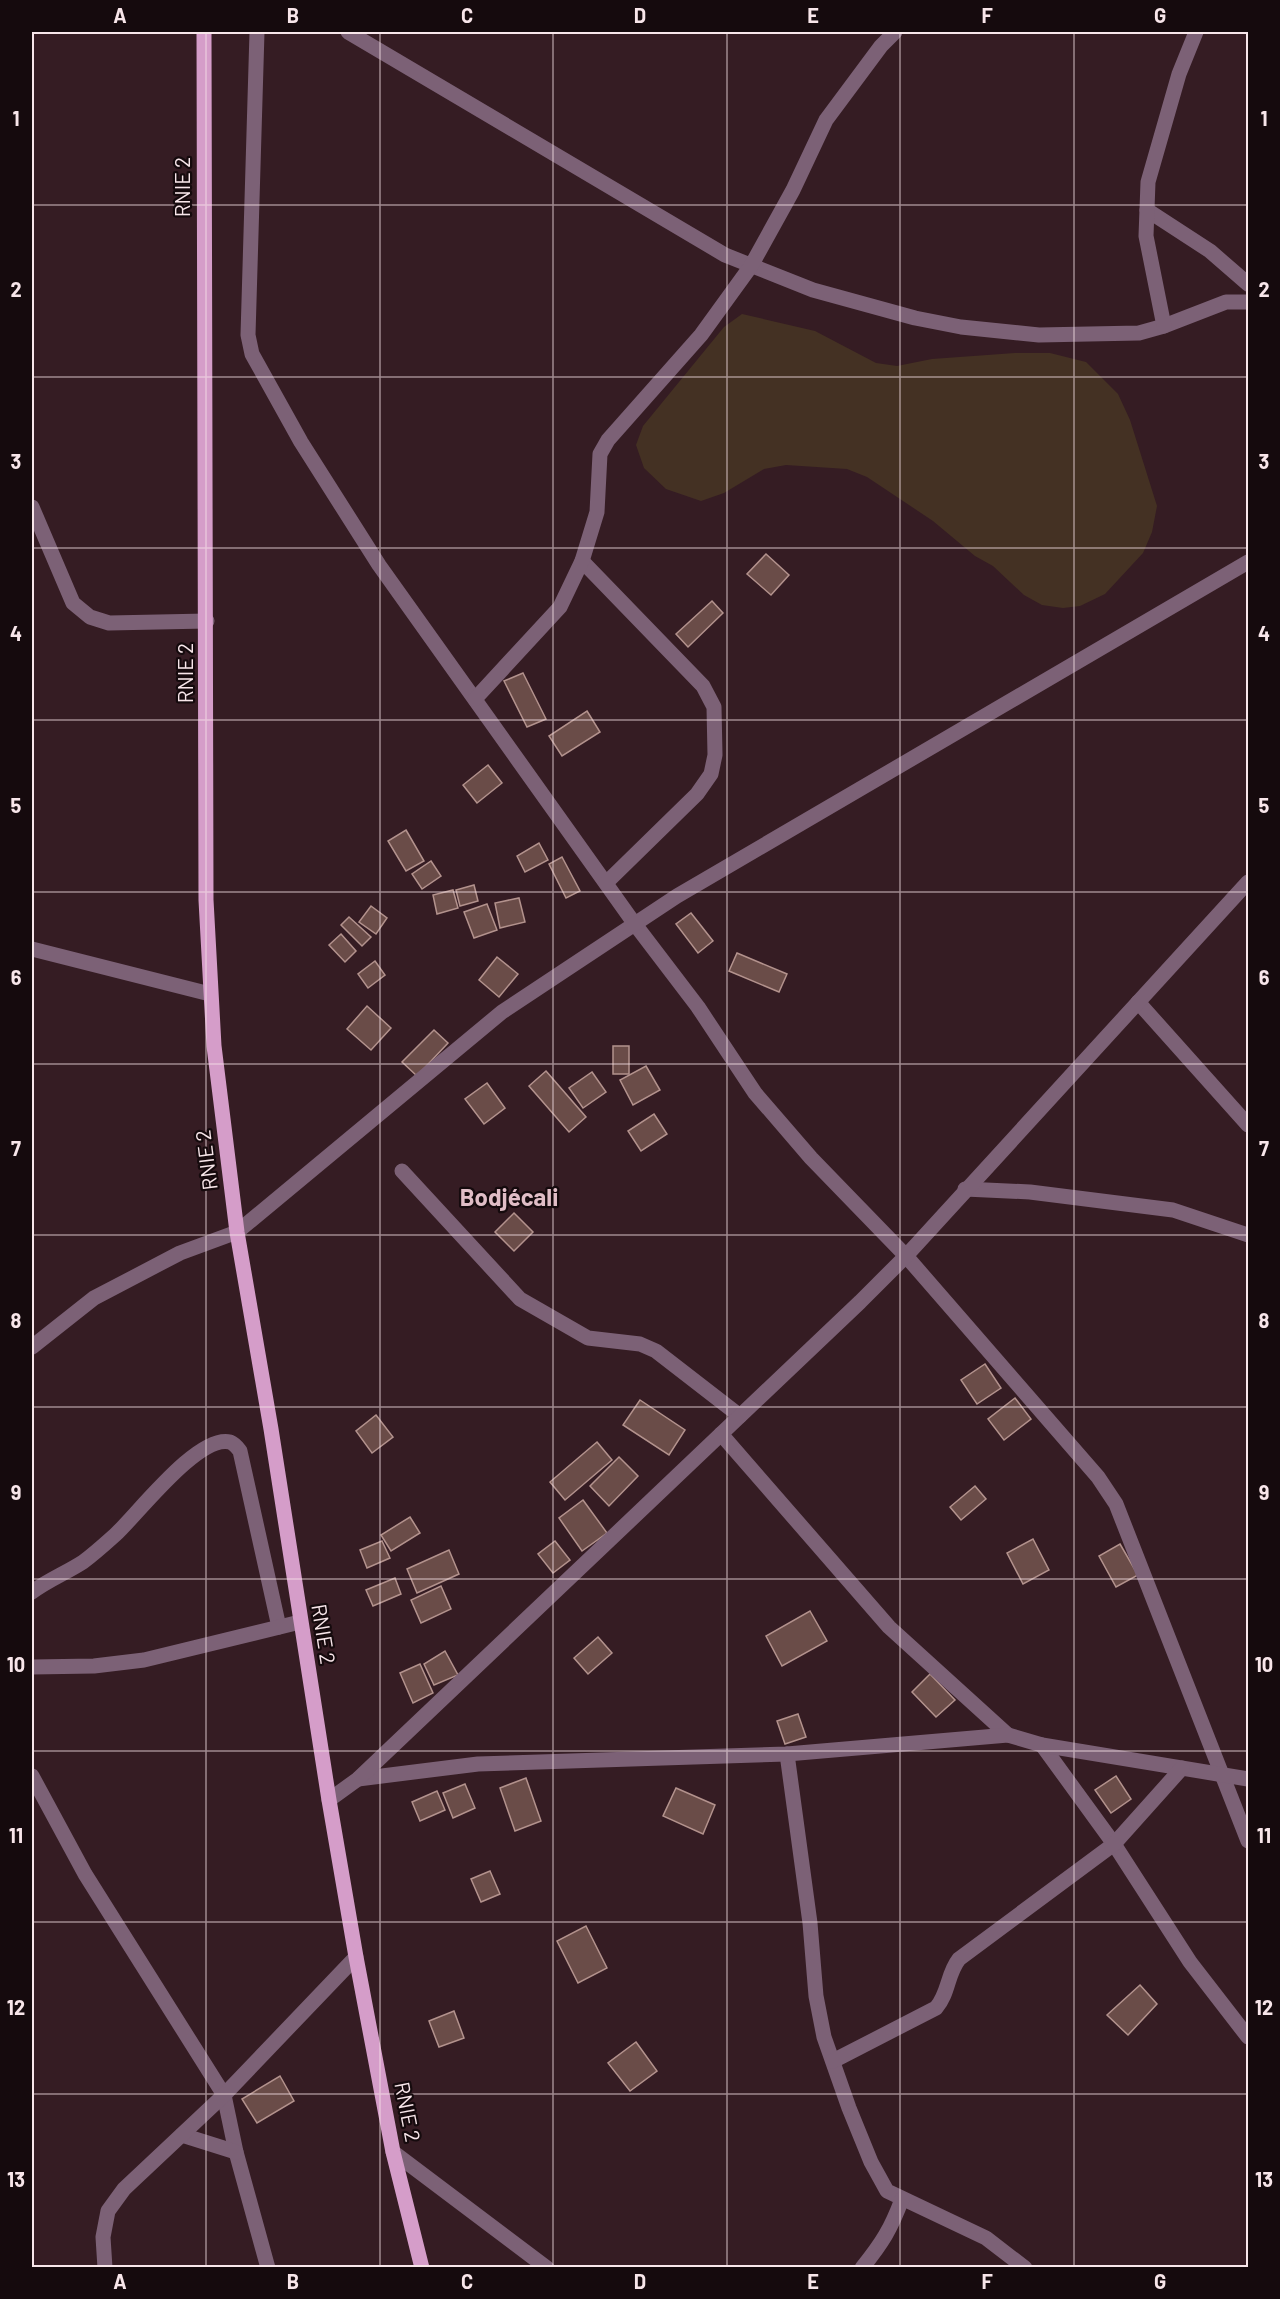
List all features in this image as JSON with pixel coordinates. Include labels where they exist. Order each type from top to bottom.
[{"type":"main road","name":"RNIE 2","points":[[204,32],[206,900],[214,1046],[237,1232],[271,1429],[329,1800],[393,2152],[422,2268]]},
{"type":"street","points":[[257,32],[248,335],[252,354],[301,442],[379,564],[634,923],[698,1007],[755,1093],[811,1158],[906,1256],[1098,1477],[1116,1504],[1248,1841]]},
{"type":"street","points":[[348,32],[725,255],[813,290],[915,318],[962,327],[1039,334],[1139,333],[1226,302],[1248,302]]},
{"type":"street","points":[[475,699],[560,607],[582,561],[597,512],[600,454],[608,440],[701,335],[751,266],[793,190],[826,120],[881,45],[895,32]]},
{"type":"street","points":[[1164,326],[1146,236],[1148,182],[1179,74],[1196,32]]},
{"type":"street","points":[[1147,210],[1210,251],[1248,284]]},
{"type":"street","points":[[32,507],[73,603],[90,617],[109,623],[207,621]]},
{"type":"street","points":[[582,561],[703,686],[714,707],[715,755],[711,774],[697,794],[606,883]]},
{"type":"street","points":[[32,1347],[94,1298],[180,1253],[237,1232],[502,1012],[634,923],[1248,562]]},
{"type":"street","points":[[329,1800],[358,1779],[906,1256],[1248,882]]},
{"type":"street","points":[[32,949],[210,994]]},
{"type":"street","points":[[1138,1002],[1248,1125]]},
{"type":"street","points":[[402,1171],[520,1299],[588,1338],[632,1343],[656,1351],[740,1416]]},
{"type":"street","points":[[965,1189],[1030,1192],[1173,1210],[1248,1235]]},
{"type":"street","points":[[721,1434],[889,1626],[1008,1735]]},
{"type":"street","points":[[32,1592],[47,1580],[83,1562],[116,1534],[190,1458],[212,1445],[228,1442],[234,1444],[240,1451],[279,1627]]},
{"type":"street","points":[[32,1667],[94,1666],[144,1660],[300,1622]]},
{"type":"street","points":[[358,1779],[478,1764],[787,1754],[1008,1735],[1042,1745],[1248,1779]]},
{"type":"street","points":[[1042,1745],[1114,1844],[1190,1962],[1248,2037]]},
{"type":"street","points":[[787,1754],[810,1923],[816,1996],[824,2037],[871,2162],[887,2192],[986,2238],[1025,2268]]},
{"type":"street","points":[[833,2061],[936,2008],[943,2000],[951,1969],[959,1959],[1114,1844],[1182,1768]]},
{"type":"street","points":[[32,1776],[85,1874],[224,2095],[236,2152],[268,2268]]},
{"type":"street","points":[[105,2268],[103,2238],[108,2211],[124,2189],[224,2095],[356,1957]]},
{"type":"street","points":[[182,2135],[236,2152]]},
{"type":"street","points":[[393,2152],[547,2268]]},
{"type":"street","points":[[862,2268],[887,2235],[902,2199]]},
{"type":"shaded area","points":[[742,314],[815,331],[876,363],[897,366],[932,359],[1015,353],[1050,353],[1086,362],[1118,394],[1130,420],[1157,506],[1152,532],[1143,553],[1105,594],[1080,606],[1063,608],[1042,605],[1024,595],[993,566],[975,556],[933,521],[867,477],[847,469],[786,465],[764,469],[724,493],[701,501],[666,489],[644,468],[636,445],[643,426],[724,327]]},
{"type":"building","points":[[766,554],[789,575],[771,595],[747,574]]},
{"type":"building","points":[[712,601],[723,613],[688,647],[676,634]]},
{"type":"building","points":[[523,673],[546,719],[527,727],[504,681]]},
{"type":"building","points":[[587,711],[600,732],[562,756],[549,736]]},
{"type":"building","points":[[488,765],[502,783],[477,803],[463,785]]},
{"type":"building","points":[[406,830],[424,861],[406,871],[388,841]]},
{"type":"building","points":[[539,843],[548,860],[525,872],[517,856]]},
{"type":"building","points":[[562,857],[580,891],[566,898],[549,864]]},
{"type":"building","points":[[431,861],[441,876],[422,889],[412,874]]},
{"type":"building","points":[[474,885],[478,901],[460,906],[456,890]]},
{"type":"building","points":[[453,890],[458,908],[437,914],[433,895]]},
{"type":"building","points":[[519,898],[525,922],[500,928],[495,903]]},
{"type":"building","points":[[487,904],[497,930],[474,938],[464,912]]},
{"type":"building","points":[[371,906],[387,918],[376,934],[359,922]]},
{"type":"building","points":[[691,913],[713,941],[698,953],[676,924]]},
{"type":"building","points":[[349,917],[371,937],[362,946],[341,925]]},
{"type":"building","points":[[341,934],[356,951],[345,962],[329,945]]},
{"type":"building","points":[[737,953],[787,974],[779,992],[729,971]]},
{"type":"building","points":[[497,957],[518,974],[499,997],[479,980]]},
{"type":"building","points":[[375,961],[385,975],[368,988],[358,974]]},
{"type":"building","points":[[367,1006],[391,1028],[371,1050],[347,1029]]},
{"type":"building","points":[[434,1030],[448,1043],[417,1076],[402,1062]]},
{"type":"building","points":[[613,1046],[629,1046],[629,1074],[613,1074]]},
{"type":"building","points":[[646,1066],[660,1090],[633,1105],[620,1080]]},
{"type":"building","points":[[546,1071],[586,1117],[569,1132],[529,1086]]},
{"type":"building","points":[[592,1072],[606,1092],[583,1108],[569,1088]]},
{"type":"building","points":[[487,1083],[505,1108],[484,1124],[465,1099]]},
{"type":"building","points":[[654,1114],[667,1134],[641,1151],[628,1131]]},
{"type":"building","points":[[514,1213],[533,1232],[514,1251],[495,1232]]},
{"type":"building","points":[[985,1364],[1001,1388],[977,1404],[961,1380]]},
{"type":"building","points":[[1015,1398],[1031,1419],[1004,1440],[988,1419]]},
{"type":"building","points":[[640,1400],[685,1430],[669,1455],[623,1425]]},
{"type":"building","points":[[376,1415],[393,1437],[372,1453],[356,1431]]},
{"type":"building","points":[[597,1442],[612,1460],[565,1500],[550,1482]]},
{"type":"building","points":[[619,1457],[638,1476],[609,1506],[590,1486]]},
{"type":"building","points":[[975,1486],[986,1499],[961,1520],[950,1507]]},
{"type":"building","points":[[583,1500],[607,1533],[582,1551],[559,1518]]},
{"type":"building","points":[[410,1517],[420,1533],[391,1551],[381,1535]]},
{"type":"building","points":[[1033,1539],[1049,1570],[1023,1584],[1007,1553]]},
{"type":"building","points":[[382,1541],[390,1558],[367,1568],[360,1550]]},
{"type":"building","points":[[555,1541],[570,1560],[553,1573],[538,1554]]},
{"type":"building","points":[[1120,1544],[1138,1575],[1116,1587],[1099,1556]]},
{"type":"building","points":[[449,1550],[459,1574],[417,1593],[407,1569]]},
{"type":"building","points":[[395,1578],[401,1594],[373,1606],[366,1590]]},
{"type":"building","points":[[441,1586],[451,1609],[421,1623],[411,1600]]},
{"type":"building","points":[[810,1611],[827,1641],[782,1666],[766,1636]]},
{"type":"building","points":[[598,1637],[612,1653],[588,1674],[574,1658]]},
{"type":"building","points":[[445,1651],[458,1675],[434,1685],[424,1664]]},
{"type":"building","points":[[420,1664],[433,1693],[413,1703],[400,1673]]},
{"type":"building","points":[[930,1674],[955,1700],[936,1717],[912,1692]]},
{"type":"building","points":[[798,1714],[806,1737],[785,1744],[777,1721]]},
{"type":"building","points":[[1116,1776],[1131,1799],[1111,1813],[1095,1790]]},
{"type":"building","points":[[526,1778],[541,1821],[515,1831],[500,1788]]},
{"type":"building","points":[[465,1784],[475,1808],[453,1818],[443,1793]]},
{"type":"building","points":[[676,1788],[715,1805],[703,1834],[663,1816]]},
{"type":"building","points":[[437,1791],[445,1810],[420,1821],[412,1802]]},
{"type":"building","points":[[490,1871],[500,1894],[481,1902],[471,1879]]},
{"type":"building","points":[[586,1926],[607,1968],[578,1983],[557,1941]]},
{"type":"building","points":[[1140,1985],[1157,2004],[1128,2035],[1107,2015]]},
{"type":"building","points":[[454,2011],[464,2038],[439,2047],[429,2021]]},
{"type":"building","points":[[636,2042],[657,2071],[630,2091],[608,2063]]},
{"type":"building","points":[[280,2076],[294,2101],[257,2123],[242,2099]]},
{"type":"district","name":"Bodjécali","points":[[509,1198]]}]
